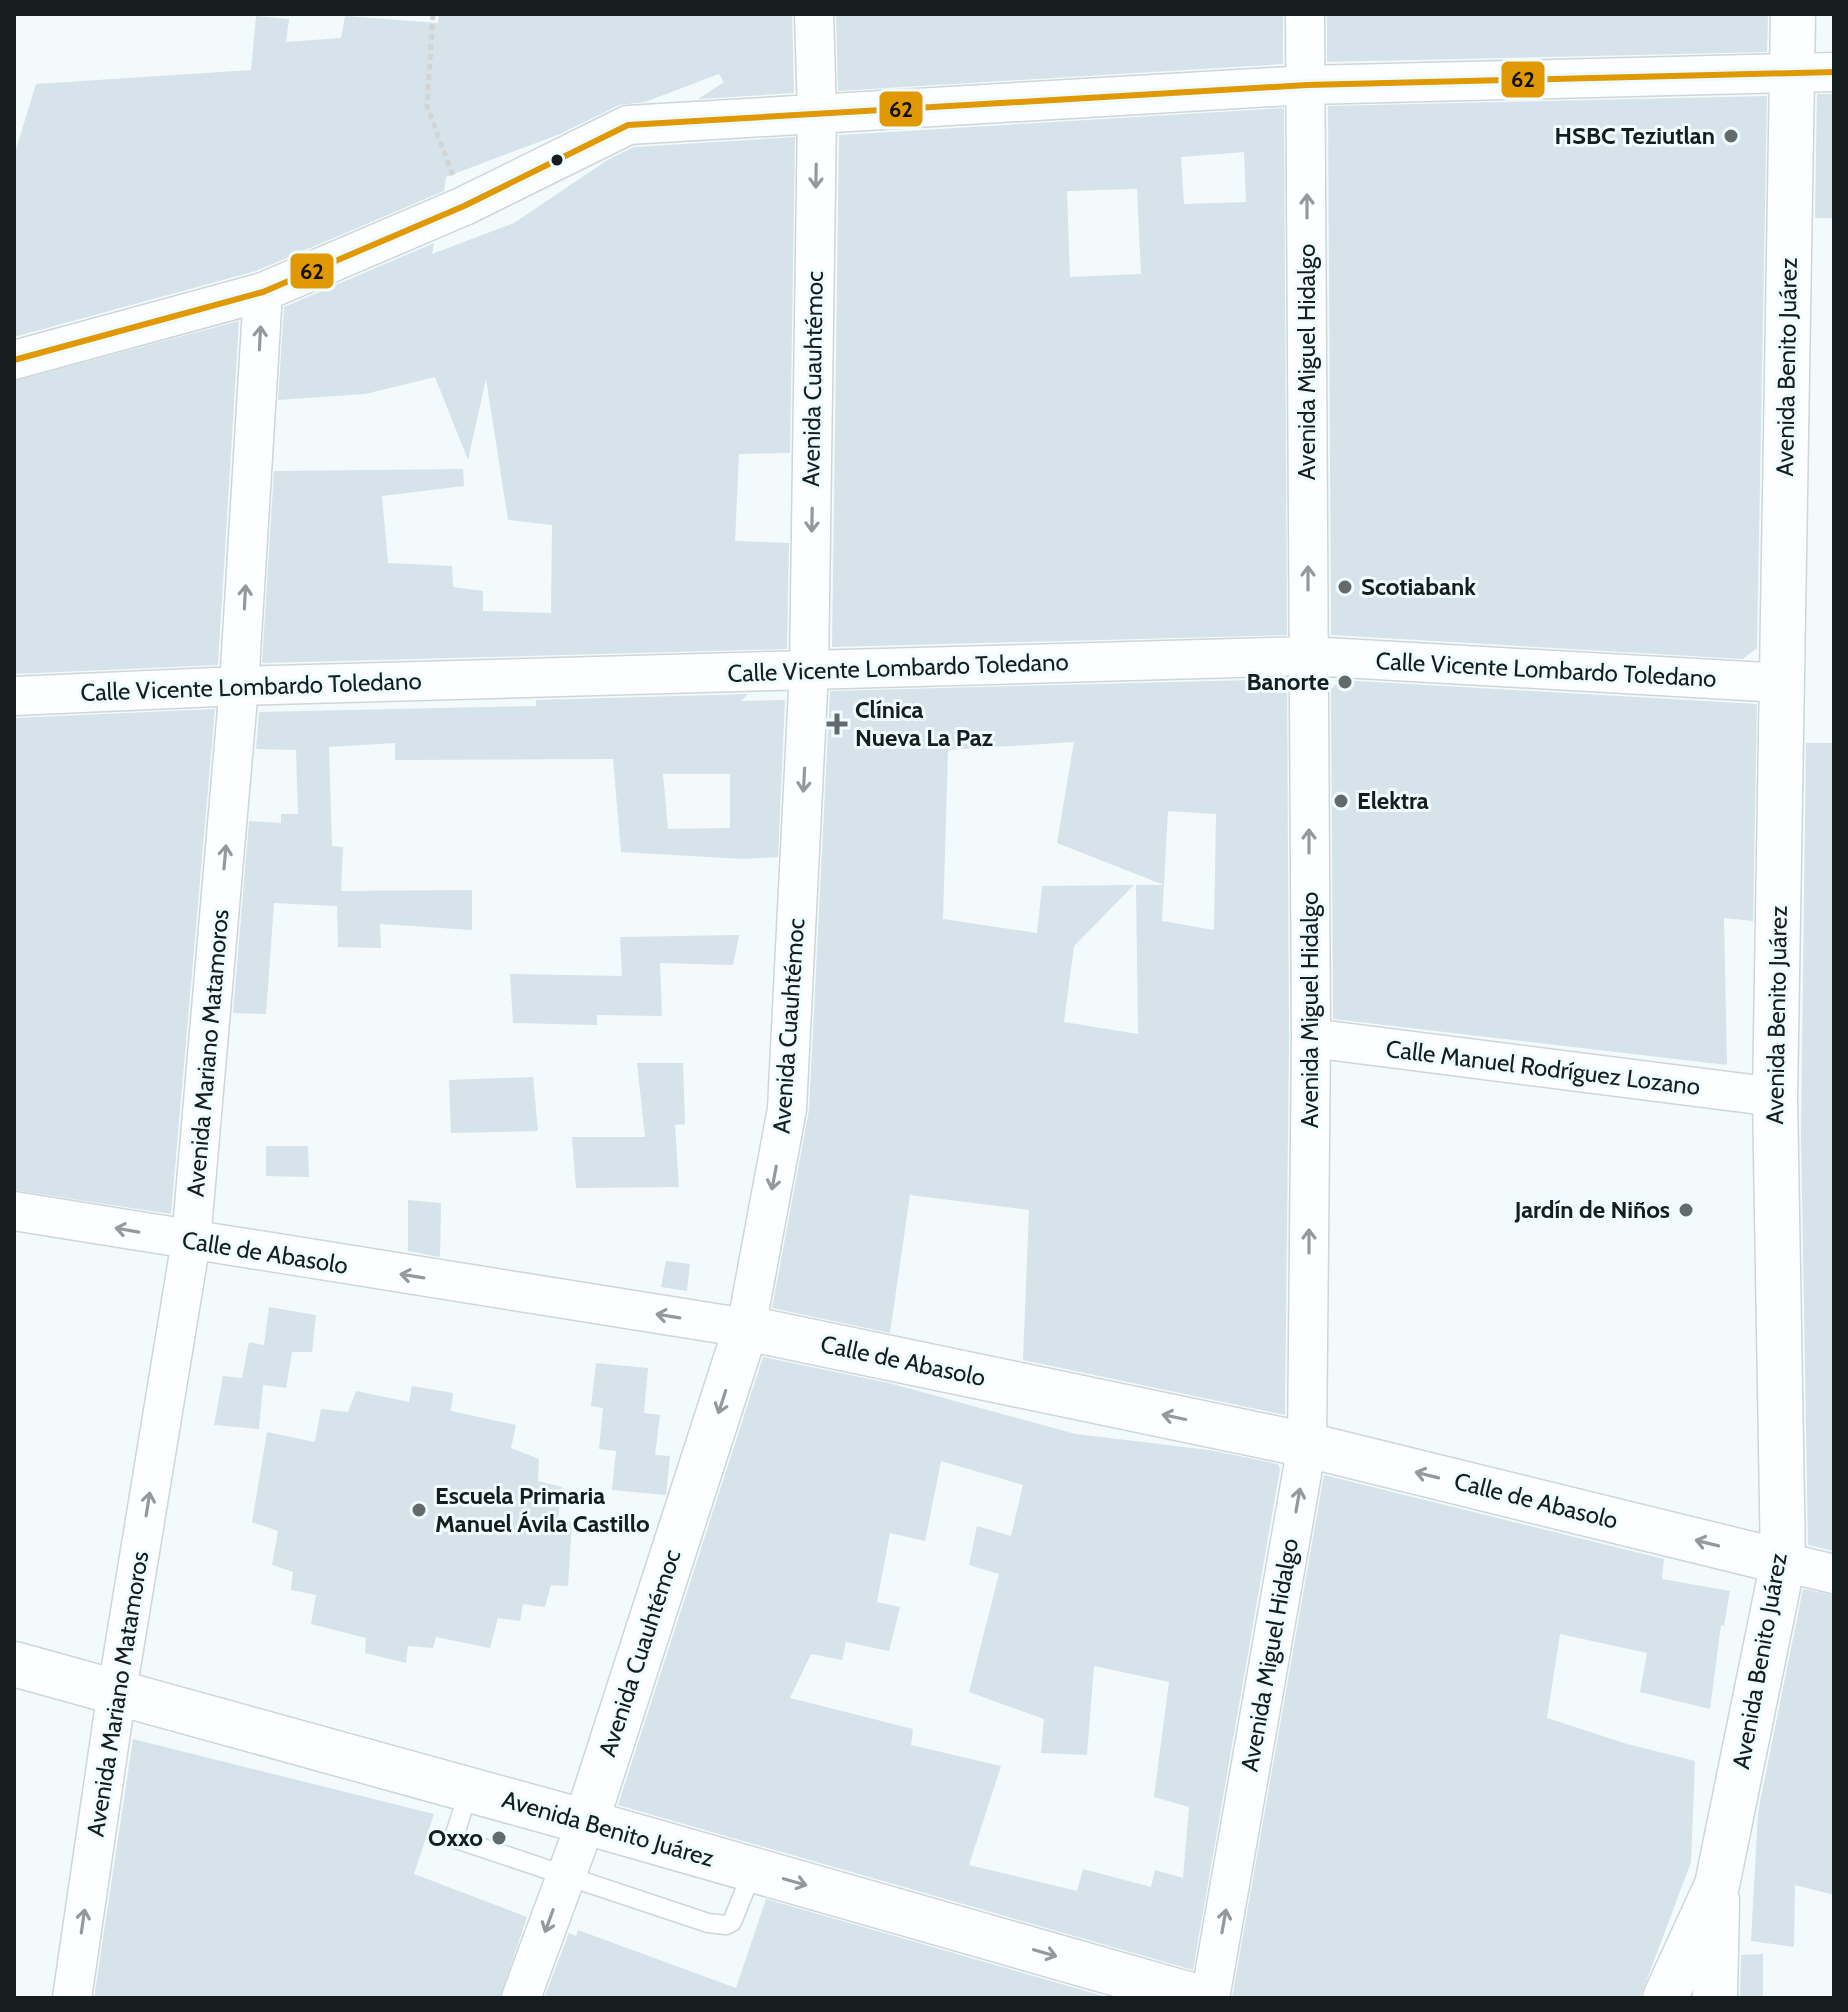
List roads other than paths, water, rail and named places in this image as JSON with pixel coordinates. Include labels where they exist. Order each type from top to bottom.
[{"type":"main road","name":"Avenida Benito Juárez","points":[[1665,1998],[1717,1885],[1783,1562],[1775,1097],[1782,683],[1813,74],[1793,14]]},
{"type":"main road","name":"Calle de Abasolo","points":[[746,1328],[1307,1445],[1783,1562]]},
{"type":"main road","name":"Avenida Cuauhtémoc","points":[[586,1822],[746,1328]]},
{"type":"main road","name":"Avenida Benito Juárez","points":[[14,1664],[469,1789],[1201,1998]]},
{"type":"main road","points":[[1715,1998],[1717,1885]]},
{"type":"street","name":"Avenida Cuauhtémoc","points":[[746,1328],[787,1109],[809,670],[817,113],[814,14]]},
{"type":"street","name":"Avenida Miguel Hidalgo","points":[[1210,1998],[1307,1445],[1311,1038],[1305,14]]},
{"type":"street","points":[[14,360],[263,292],[464,206],[628,125],[1307,85],[1813,74]]},
{"type":"street","name":"Avenida Mariano Matamoros","points":[[72,1998],[117,1691],[191,1241],[239,686],[263,292]]},
{"type":"street","name":"Calle Vicente Lombardo Toledano","points":[[14,696],[239,686],[1308,656],[1782,683]]},
{"type":"street","name":"Calle Manuel Rodríguez Lozano","points":[[1311,1038],[1775,1097]]},
{"type":"street","name":"Calle de Abasolo","points":[[14,1211],[746,1328]]},
{"type":"street","points":[[1783,1562],[1834,1574]]},
{"type":"street","name":"Avenida Cuauhtémoc","points":[[521,1998],[586,1822]]},
{"type":"lane","points":[[469,1789],[456,1839],[708,1923],[726,1925],[732,1922],[753,1870]]},
{"type":"place","name":"HSBC Teziutlan","points":[[1731,136]]},
{"type":"place","name":"Scotiabank","points":[[1345,587]]},
{"type":"place","name":"Banorte","points":[[1345,682]]},
{"type":"place","name":"Clínica Nueva La Paz","points":[[837,724]]},
{"type":"place","name":"Elektra","points":[[1341,801]]},
{"type":"place","name":"Jardín de Niños","points":[[1686,1210]]},
{"type":"place","name":"Escuela Primaria Manuel Ávila Castillo","points":[[419,1510]]},
{"type":"place","name":"Oxxo","points":[[499,1838]]}]
